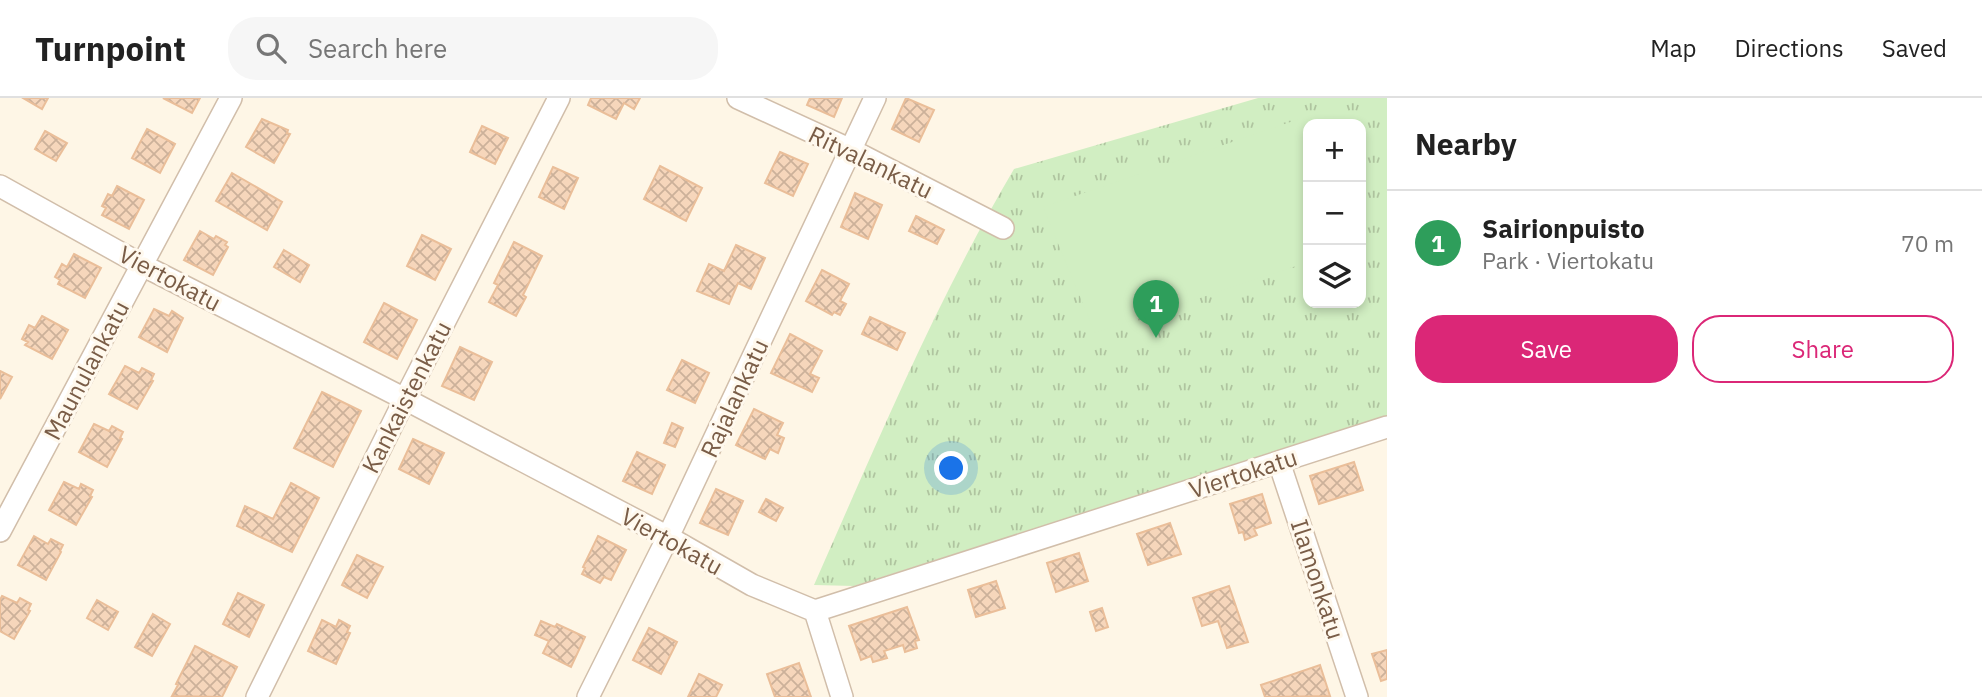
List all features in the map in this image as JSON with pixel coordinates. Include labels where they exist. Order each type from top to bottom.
[{"type":"street","name":"Maunulankatu","points":[[0,531],[232,98]]},
{"type":"street","name":"Kankaistenkatu","points":[[257,697],[559,98]]},
{"type":"street","name":"Ritvalankatu","points":[[738,98],[851,150],[1003,228]]},
{"type":"street","name":"Rajalankatu","points":[[588,697],[668,537],[875,98]]},
{"type":"street","name":"Viertokatu","points":[[0,186],[142,265],[405,399],[668,537],[752,585],[815,611],[1387,427]]},
{"type":"street","name":"Ilamonkatu","points":[[1279,461],[1357,697]]},
{"type":"street","points":[[815,611],[842,697]]},
{"type":"green space","points":[[1258,98],[1387,98],[1387,416],[854,586],[814,585],[933,322],[1014,169]]},
{"type":"green space","points":[[1331,108],[1334,119],[1303,119],[1303,264],[1095,333],[1043,207]]},
{"type":"building","points":[[23,98],[48,98],[42,109]]},
{"type":"building","points":[[163,98],[200,98],[192,113]]},
{"type":"building","points":[[591,98],[640,98],[634,109],[624,103],[616,119],[588,105]]},
{"type":"building","points":[[810,98],[842,98],[834,117],[807,105]]},
{"type":"building","points":[[906,98],[934,110],[919,142],[892,129]]},
{"type":"building","points":[[262,119],[288,130],[287,133],[290,134],[274,163],[246,147]]},
{"type":"building","points":[[482,126],[508,138],[495,164],[470,152]]},
{"type":"building","points":[[147,129],[175,144],[160,173],[132,158]]},
{"type":"building","points":[[45,131],[67,143],[56,161],[35,149]]},
{"type":"building","points":[[780,152],[808,164],[793,196],[765,183]]},
{"type":"building","points":[[660,166],[702,188],[686,221],[644,199]]},
{"type":"building","points":[[553,167],[578,178],[564,209],[539,197]]},
{"type":"building","points":[[232,173],[282,202],[267,230],[216,201]]},
{"type":"building","points":[[117,186],[144,200],[129,229],[102,215],[106,208],[102,206],[108,194],[112,196]]},
{"type":"building","points":[[855,193],[882,205],[868,239],[841,227]]},
{"type":"building","points":[[916,216],[944,230],[937,244],[909,231]]},
{"type":"building","points":[[200,231],[214,239],[216,236],[227,242],[225,245],[228,247],[213,275],[184,260]]},
{"type":"building","points":[[422,235],[451,249],[435,280],[407,266]]},
{"type":"building","points":[[514,242],[542,256],[516,316],[489,302],[498,285],[494,283]]},
{"type":"building","points":[[736,245],[765,258],[751,289],[738,283],[729,304],[697,291],[709,264],[724,271]]},
{"type":"building","points":[[284,250],[309,265],[300,282],[274,267]]},
{"type":"building","points":[[74,254],[101,268],[85,298],[58,284],[60,280],[55,277],[62,264],[67,267]]},
{"type":"building","points":[[822,270],[849,284],[840,301],[846,304],[840,315],[834,312],[832,315],[806,301]]},
{"type":"building","points":[[384,303],[417,320],[397,359],[364,342]]},
{"type":"building","points":[[154,309],[169,316],[172,311],[183,318],[167,352],[139,337]]},
{"type":"building","points":[[42,316],[68,330],[52,359],[25,345],[28,342],[22,339],[29,325],[35,328]]},
{"type":"building","points":[[870,317],[905,333],[897,350],[862,334]]},
{"type":"building","points":[[790,334],[822,351],[810,374],[819,378],[812,392],[771,373]]},
{"type":"building","points":[[460,347],[492,362],[474,400],[442,386]]},
{"type":"building","points":[[682,360],[709,373],[695,403],[667,390]]},
{"type":"building","points":[[125,366],[139,373],[142,368],[154,374],[151,380],[153,381],[137,409],[109,394]]},
{"type":"building","points":[[0,371],[12,377],[0,399]]},
{"type":"building","points":[[322,392],[361,411],[333,467],[294,448]]},
{"type":"building","points":[[754,409],[783,423],[777,435],[784,438],[778,453],[770,449],[765,459],[736,445]]},
{"type":"building","points":[[672,423],[683,428],[675,447],[664,443]]},
{"type":"building","points":[[94,424],[109,431],[112,426],[123,432],[107,467],[79,452]]},
{"type":"building","points":[[413,439],[444,453],[429,484],[399,469]]},
{"type":"building","points":[[637,452],[665,465],[652,494],[623,481]]},
{"type":"building","points":[[1354,462],[1363,490],[1319,504],[1310,476]]},
{"type":"building","points":[[64,482],[79,489],[81,484],[93,490],[90,496],[92,497],[76,525],[49,510]]},
{"type":"building","points":[[291,483],[319,498],[292,552],[237,526],[245,506],[273,519]]},
{"type":"building","points":[[716,489],[743,501],[728,535],[700,523]]},
{"type":"building","points":[[1262,494],[1271,523],[1254,529],[1257,535],[1245,540],[1243,532],[1239,533],[1230,504]]},
{"type":"building","points":[[766,499],[783,508],[776,521],[759,512]]},
{"type":"building","points":[[1170,523],[1181,554],[1148,565],[1137,534]]},
{"type":"building","points":[[34,536],[48,544],[51,539],[63,545],[46,580],[18,565]]},
{"type":"building","points":[[598,536],[626,550],[611,580],[604,577],[600,583],[582,574]]},
{"type":"building","points":[[1079,553],[1088,581],[1056,592],[1047,563]]},
{"type":"building","points":[[357,555],[383,567],[367,598],[342,585]]},
{"type":"building","points":[[996,581],[1005,608],[976,617],[968,590]]},
{"type":"building","points":[[1229,586],[1248,642],[1227,648],[1218,621],[1202,626],[1193,598]]},
{"type":"building","points":[[238,593],[264,605],[249,637],[223,624]]},
{"type":"building","points":[[2,596],[17,603],[20,598],[31,604],[28,610],[30,611],[14,639],[0,631]]},
{"type":"building","points":[[97,600],[118,612],[108,630],[87,618]]},
{"type":"building","points":[[907,607],[919,640],[915,641],[917,648],[905,652],[903,645],[884,651],[887,658],[873,662],[871,656],[861,660],[849,626]]},
{"type":"building","points":[[1102,608],[1108,627],[1096,631],[1090,612]]},
{"type":"building","points":[[153,614],[170,624],[152,656],[135,647]]},
{"type":"building","points":[[322,620],[336,627],[339,620],[350,626],[347,632],[350,633],[336,664],[308,651]]},
{"type":"building","points":[[541,621],[555,627],[557,624],[585,637],[571,667],[543,653],[549,641],[535,635]]},
{"type":"building","points":[[649,628],[677,642],[661,674],[633,660]]},
{"type":"building","points":[[195,646],[237,667],[222,697],[172,696]]},
{"type":"building","points":[[1387,650],[1387,679],[1381,681],[1372,654]]},
{"type":"building","points":[[799,663],[811,697],[775,697],[767,674]]},
{"type":"building","points":[[1320,665],[1330,696],[1265,697],[1261,685]]},
{"type":"building","points":[[699,674],[722,685],[716,697],[688,697]]},
{"type":"place","name":"Sairionpuisto","points":[[1156,338]]}]
